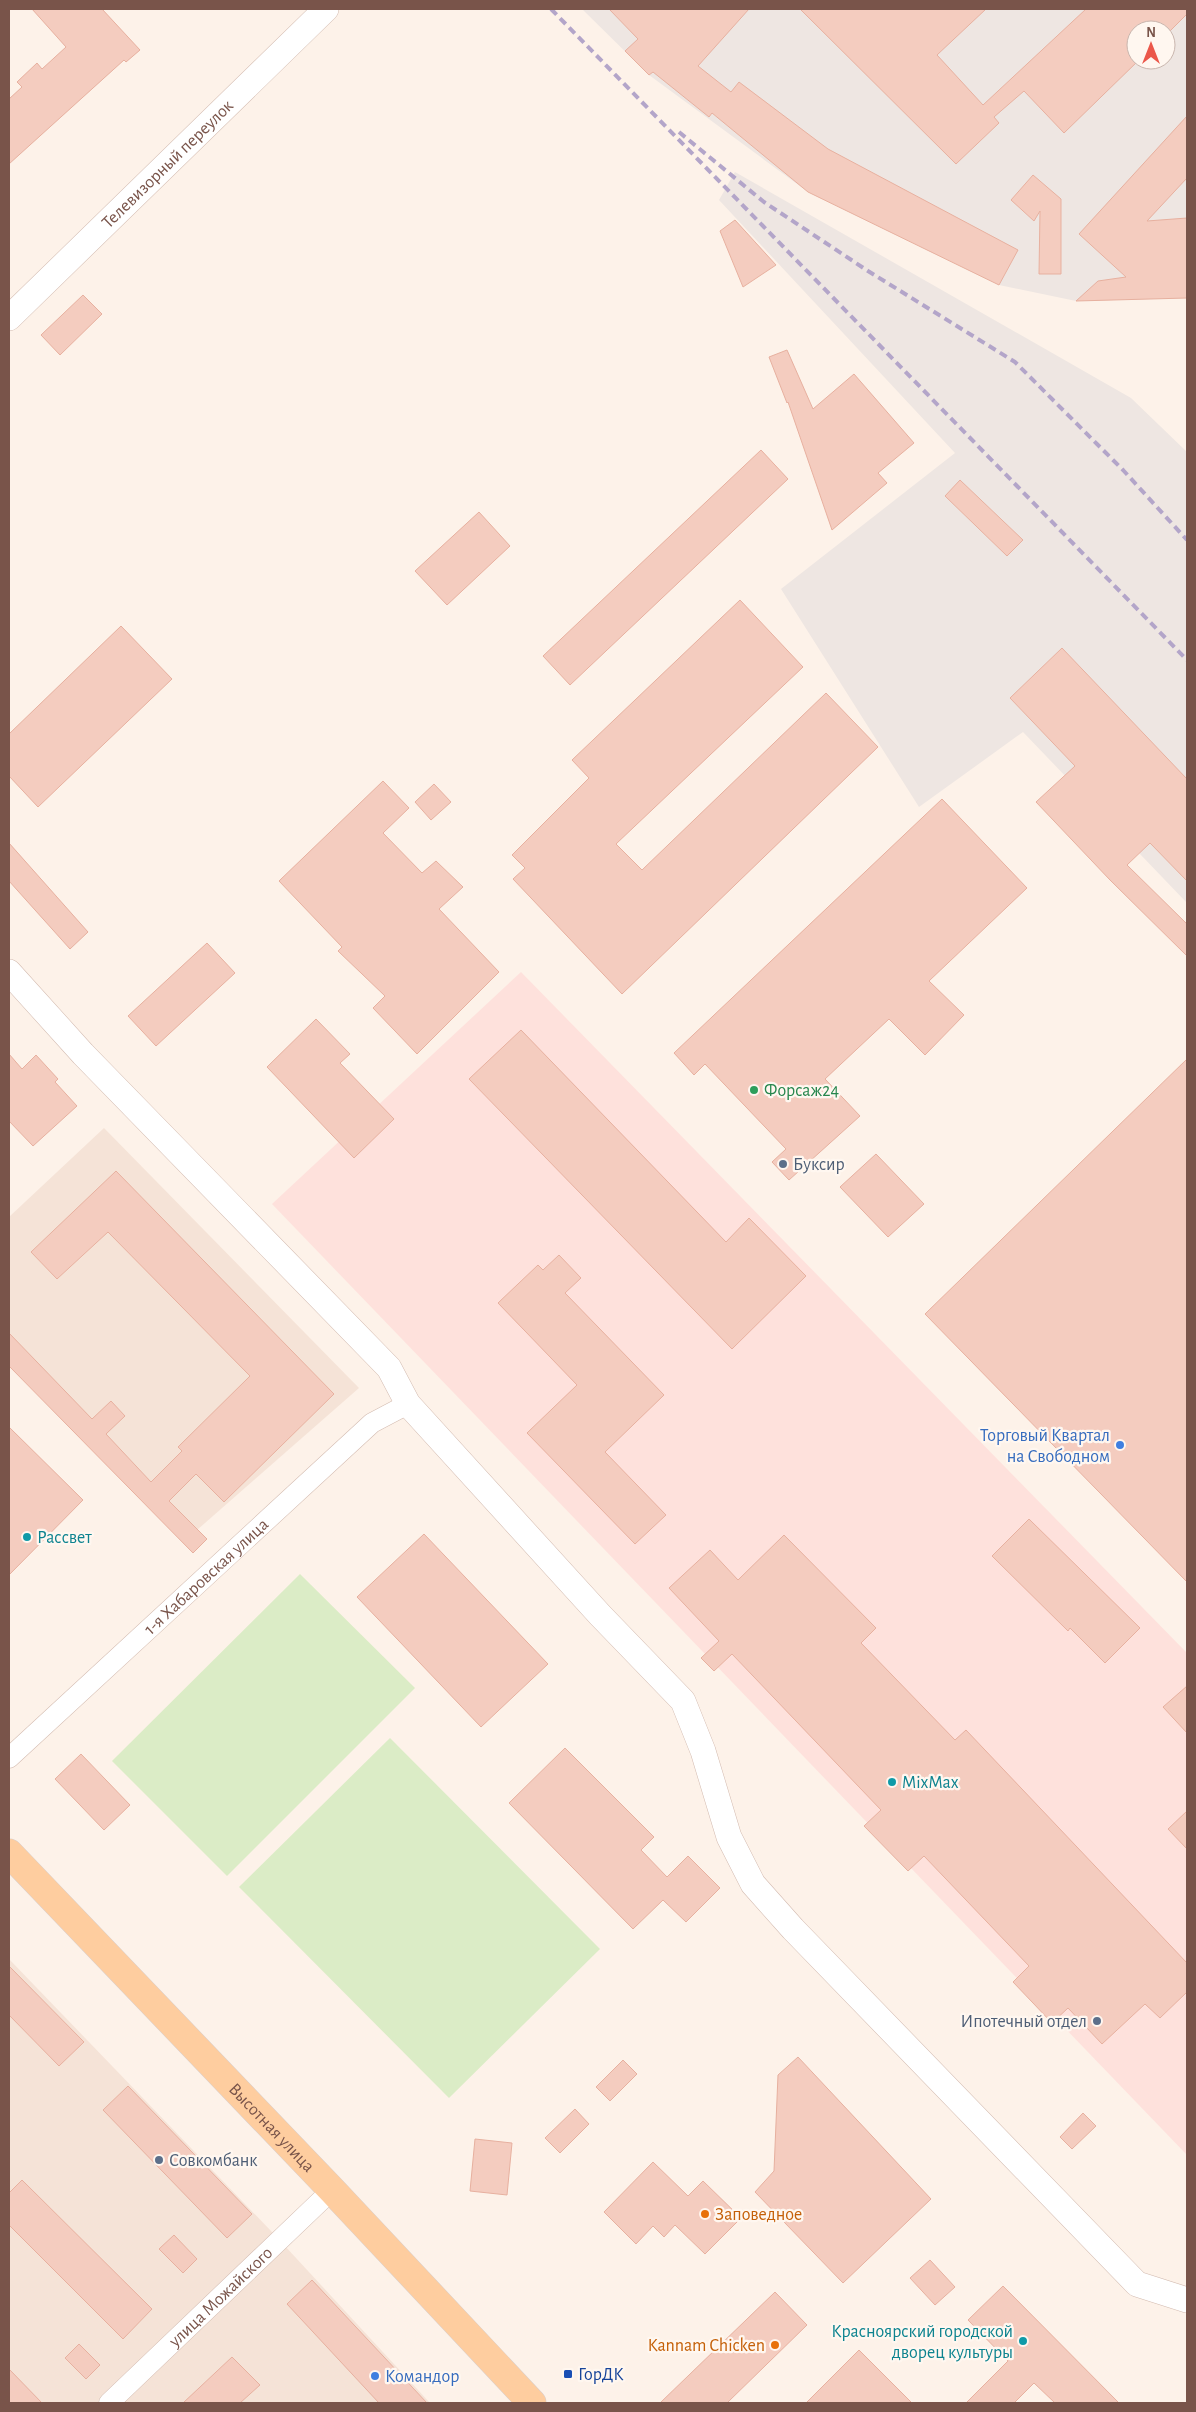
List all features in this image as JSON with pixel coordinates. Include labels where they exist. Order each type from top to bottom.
[{"type":"main road","name":"Высотная улица","points":[[9,1853],[332,2190],[532,2403]]},
{"type":"street","name":"Телевизорный переулок","points":[[9,318],[326,9]]},
{"type":"street","points":[[9,972],[77,1048],[389,1368],[408,1404],[594,1608],[683,1701],[703,1751],[729,1837],[753,1884],[793,1929],[1137,2284],[1187,2300]]},
{"type":"street","name":"1-я Хабаровская улица","points":[[9,1758],[372,1423],[408,1404]]},
{"type":"street","name":"улица Можайского","points":[[109,2403],[332,2190]]},
{"type":"shaded area","points":[[582,9],[1187,9],[1187,298],[1076,301],[999,285],[808,192],[649,75]]},
{"type":"shaded area","points":[[735,172],[1131,398],[1187,452],[1187,903],[1023,732],[919,807],[781,589],[955,453],[719,200]]},
{"type":"shaded area","points":[[521,972],[1187,1653],[1187,2155],[272,1204]]},
{"type":"shaded area","points":[[104,1128],[359,1388],[197,1530],[9,1333],[9,1217]]},
{"type":"shaded area","points":[[9,1959],[272,2232],[430,2403],[9,2403]]},
{"type":"green space","points":[[300,1574],[415,1688],[227,1876],[112,1761]]},
{"type":"green space","points":[[390,1738],[600,1949],[449,2098],[239,1887]]},
{"type":"building","points":[[32,9],[102,9],[140,50],[126,62],[124,60],[9,164],[9,99],[22,87],[17,82],[37,63],[42,69],[66,47]]},
{"type":"building","points":[[609,9],[749,9],[698,66],[731,92],[739,82],[828,149],[1018,250],[999,285],[808,192],[712,113],[709,117],[653,72],[649,75],[625,51],[638,39]]},
{"type":"building","points":[[800,9],[986,9],[937,55],[983,105],[1086,9],[1187,9],[1187,14],[1176,25],[1176,20],[1126,20],[1126,70],[1129,70],[1064,133],[1024,91],[994,117],[999,123],[956,164]]},
{"type":"building","points":[[1187,116],[1187,178],[1147,221],[1187,218],[1187,298],[1076,301],[1098,281],[1126,277],[1079,234]]},
{"type":"building","points":[[1033,175],[1061,199],[1061,274],[1039,274],[1040,211],[1034,221],[1011,200]]},
{"type":"building","points":[[735,220],[776,265],[743,287],[720,231]]},
{"type":"building","points":[[83,295],[102,314],[60,355],[41,335]]},
{"type":"building","points":[[787,350],[813,409],[854,374],[914,443],[878,473],[887,483],[832,530],[788,402],[769,357]]},
{"type":"building","points":[[761,450],[788,479],[570,685],[543,656]]},
{"type":"building","points":[[960,480],[1023,540],[1007,556],[945,496]]},
{"type":"building","points":[[479,512],[510,546],[447,605],[415,571]]},
{"type":"building","points":[[740,600],[803,667],[616,844],[642,870],[826,693],[878,747],[622,994],[513,879],[525,868],[512,855],[589,778],[572,760]]},
{"type":"building","points":[[121,626],[172,679],[38,807],[9,776],[9,734]]},
{"type":"building","points":[[1062,648],[1187,779],[1187,881],[1150,843],[1127,865],[1187,924],[1187,956],[1110,880],[1036,802],[1075,766],[1010,698]]},
{"type":"building","points":[[383,781],[409,808],[383,833],[422,873],[436,861],[463,887],[439,909],[499,972],[417,1054],[373,1008],[385,996],[338,951],[342,947],[279,881]]},
{"type":"building","points":[[434,784],[451,802],[431,820],[415,802]]},
{"type":"building","points":[[942,799],[1027,888],[929,981],[964,1015],[925,1055],[889,1019],[825,1079],[860,1116],[789,1180],[772,1162],[786,1149],[705,1064],[694,1075],[674,1053]]},
{"type":"building","points":[[9,843],[88,932],[70,949],[9,881]]},
{"type":"building","points":[[207,943],[235,973],[156,1046],[128,1016]]},
{"type":"building","points":[[316,1019],[350,1054],[340,1063],[394,1119],[354,1158],[267,1067]]},
{"type":"building","points":[[521,1030],[726,1242],[749,1218],[806,1276],[732,1349],[469,1079]]},
{"type":"building","points":[[9,1054],[22,1069],[36,1055],[58,1079],[55,1082],[77,1106],[33,1146],[9,1121]]},
{"type":"building","name":"Торговый Квартал на Свободном","points":[[1187,1059],[1187,1582],[925,1314]]},
{"type":"building","points":[[876,1154],[924,1204],[888,1237],[840,1187]]},
{"type":"building","points":[[116,1171],[334,1394],[224,1502],[196,1474],[169,1501],[207,1539],[193,1553],[9,1366],[9,1333],[92,1419],[111,1401],[125,1416],[106,1434],[151,1482],[182,1451],[178,1447],[250,1376],[108,1232],[57,1279],[31,1252]]},
{"type":"building","points":[[559,1255],[581,1278],[565,1293],[664,1395],[605,1452],[666,1515],[635,1544],[527,1433],[577,1385],[498,1303],[538,1265],[543,1270]]},
{"type":"building","name":"Рассвет","points":[[9,1427],[83,1500],[9,1575]]},
{"type":"building","points":[[1029,1519],[1140,1628],[1105,1663],[1070,1628],[1068,1631],[992,1556]]},
{"type":"building","points":[[424,1534],[548,1664],[481,1727],[357,1597]]},
{"type":"building","name":"MixMax","points":[[784,1535],[876,1628],[861,1643],[955,1740],[966,1730],[1187,1963],[1187,1992],[1160,2018],[1145,2004],[1102,2044],[1068,2008],[1052,2023],[1013,1982],[1029,1966],[924,1856],[908,1871],[864,1826],[881,1810],[732,1654],[714,1671],[701,1658],[719,1641],[669,1588],[710,1550],[738,1580]]},
{"type":"building","points":[[1187,1686],[1187,1733],[1163,1707]]},
{"type":"building","points":[[565,1748],[654,1837],[641,1850],[667,1877],[688,1856],[720,1888],[686,1922],[663,1900],[633,1929],[509,1803]]},
{"type":"building","points":[[81,1754],[130,1805],[104,1830],[55,1779]]},
{"type":"building","points":[[1187,1811],[1187,1849],[1168,1829]]},
{"type":"building","points":[[9,1966],[84,2042],[59,2066],[9,2015]]},
{"type":"building","points":[[798,2057],[931,2199],[843,2283],[755,2192],[774,2171],[778,2075]]},
{"type":"building","points":[[623,2060],[637,2074],[610,2101],[596,2087]]},
{"type":"building","points":[[128,2086],[252,2214],[227,2238],[103,2110]]},
{"type":"building","points":[[575,2109],[589,2124],[560,2153],[545,2138]]},
{"type":"building","points":[[1083,2113],[1096,2126],[1072,2149],[1060,2137]]},
{"type":"building","points":[[475,2139],[512,2143],[507,2195],[470,2191]]},
{"type":"building","points":[[653,2162],[688,2196],[703,2181],[741,2218],[705,2254],[675,2225],[664,2237],[653,2226],[636,2244],[604,2212]]},
{"type":"building","points":[[22,2180],[152,2309],[123,2339],[9,2225],[9,2193]]},
{"type":"building","points":[[174,2235],[197,2259],[183,2273],[159,2249]]},
{"type":"building","points":[[930,2260],[955,2287],[935,2305],[910,2278]]},
{"type":"building","points":[[312,2280],[427,2403],[379,2403],[287,2304]]},
{"type":"building","name":"Красноярский городской дворец культуры","points":[[1003,2286],[1119,2403],[1055,2403],[1034,2383],[1014,2403],[966,2403],[1008,2361],[968,2320]]},
{"type":"building","points":[[775,2292],[807,2325],[727,2403],[660,2403]]},
{"type":"building","points":[[79,2344],[100,2365],[86,2379],[65,2358]]},
{"type":"building","name":"Красноярский городской дворец культуры","points":[[859,2350],[912,2403],[806,2403]]},
{"type":"building","points":[[232,2357],[260,2385],[240,2403],[183,2403]]},
{"type":"building","points":[[9,2369],[42,2403],[9,2403]]},
{"type":"railway","points":[[551,9],[1187,660]]},
{"type":"railway","points":[[679,132],[764,202],[868,271],[1015,362],[1123,470],[1187,540]]},
{"type":"place","name":"Форсаж24","points":[[754,1090]]},
{"type":"place","name":"Буксир","points":[[783,1164]]},
{"type":"place","name":"Торговый Квартал на Свободном","points":[[1120,1445]]},
{"type":"place","name":"Рассвет","points":[[27,1537]]},
{"type":"place","name":"MixMax","points":[[892,1782]]},
{"type":"place","name":"Ипотечный отдел","points":[[1097,2021]]},
{"type":"place","name":"Совкомбанк","points":[[159,2160]]},
{"type":"place","name":"Заповедное","points":[[705,2214]]},
{"type":"place","name":"Красноярский городской дворец культуры","points":[[1023,2341]]},
{"type":"place","name":"Kannam Chicken","points":[[775,2345]]},
{"type":"place","name":"ГорДК","points":[[568,2374]]},
{"type":"place","name":"Командор","points":[[375,2376]]}]
